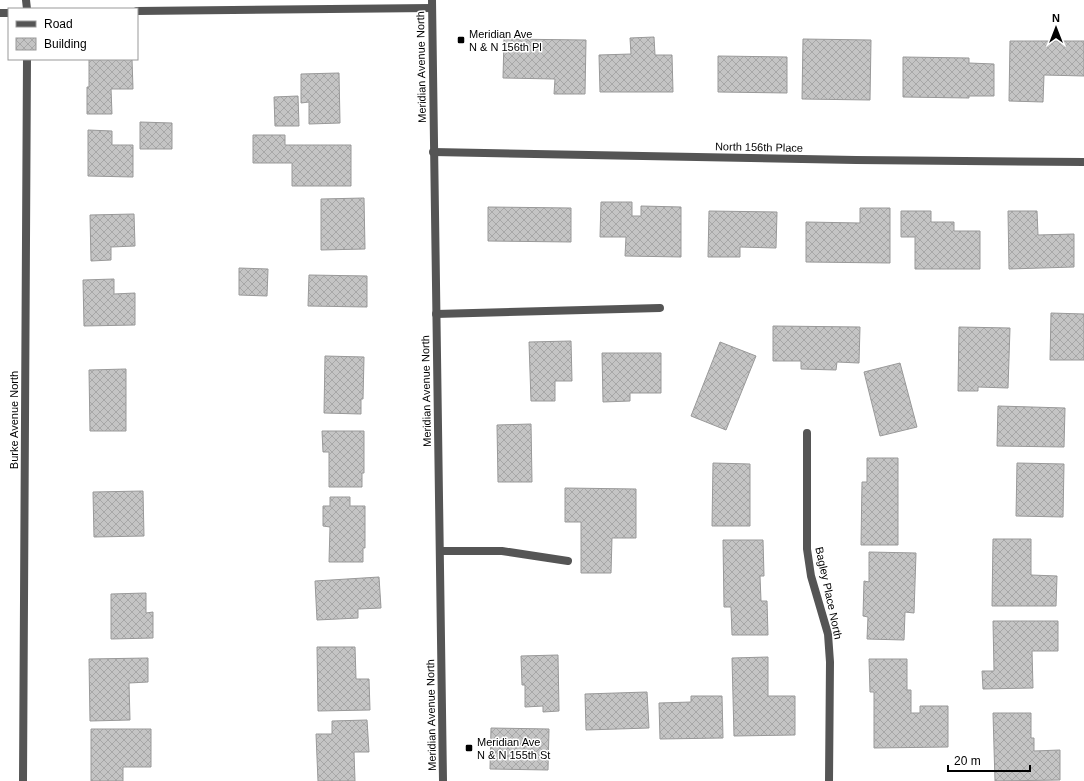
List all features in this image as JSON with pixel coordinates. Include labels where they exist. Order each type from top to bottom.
[{"type":"street","points":[[138,11],[432,4]]},
{"type":"street","name":"Meridian Avenue North","points":[[432,4],[443,781]]},
{"type":"street","name":"Burke Avenue North","points":[[23,781],[27,60]]},
{"type":"street","name":"North 156th Place","points":[[433,152],[856,160],[1084,162]]},
{"type":"street","points":[[436,314],[660,308]]},
{"type":"street","name":"Bagley Place North","points":[[807,433],[807,549],[811,576],[828,634],[830,662],[828,781]]},
{"type":"street","points":[[440,551],[502,552],[568,561]]},
{"type":"building","points":[[654,37],[655,55],[672,55],[673,92],[600,92],[599,55],[631,54],[630,38]]},
{"type":"building","points":[[504,39],[586,40],[585,94],[554,94],[555,79],[503,78]]},
{"type":"building","points":[[803,39],[871,40],[870,100],[802,99]]},
{"type":"building","points":[[1010,41],[1084,41],[1084,76],[1044,75],[1043,102],[1009,101]]},
{"type":"building","points":[[718,56],[787,57],[787,93],[718,92]]},
{"type":"building","points":[[903,57],[969,58],[969,63],[994,64],[994,96],[969,96],[969,98],[903,97]]},
{"type":"building","points":[[89,60],[132,60],[133,89],[111,89],[112,114],[87,114],[87,87],[89,87]]},
{"type":"building","points":[[339,73],[340,123],[309,124],[309,102],[301,103],[301,74]]},
{"type":"building","points":[[298,96],[299,126],[275,126],[274,97]]},
{"type":"building","points":[[140,122],[172,123],[172,149],[140,149]]},
{"type":"building","points":[[88,130],[112,131],[112,145],[133,145],[133,177],[88,176]]},
{"type":"building","points":[[253,135],[285,135],[285,145],[351,145],[351,186],[292,186],[292,163],[253,163]]},
{"type":"building","points":[[364,198],[365,249],[321,250],[321,199]]},
{"type":"building","points":[[601,202],[632,202],[632,216],[641,216],[641,206],[681,207],[681,257],[625,256],[626,237],[600,237]]},
{"type":"building","points":[[488,207],[571,208],[571,242],[488,241]]},
{"type":"building","points":[[860,208],[890,208],[890,263],[806,262],[806,222],[860,223]]},
{"type":"building","points":[[709,211],[777,212],[776,248],[740,247],[740,257],[708,257]]},
{"type":"building","points":[[901,211],[931,211],[931,222],[954,222],[954,231],[980,231],[980,269],[915,269],[915,237],[901,237]]},
{"type":"building","points":[[1008,211],[1037,211],[1038,235],[1074,234],[1074,267],[1009,269]]},
{"type":"building","points":[[134,214],[135,246],[111,247],[111,260],[91,261],[90,215]]},
{"type":"building","points":[[239,268],[268,269],[267,296],[239,295]]},
{"type":"building","points":[[309,275],[367,276],[367,307],[308,306]]},
{"type":"building","points":[[114,279],[114,294],[135,293],[135,325],[84,326],[83,280]]},
{"type":"building","points":[[1051,313],[1084,314],[1084,360],[1050,360]]},
{"type":"building","points":[[773,326],[860,327],[859,363],[837,362],[836,370],[801,369],[801,361],[773,361]]},
{"type":"building","points":[[959,327],[1010,328],[1008,388],[978,387],[978,391],[958,391]]},
{"type":"building","points":[[571,341],[572,381],[555,381],[555,401],[531,401],[529,342]]},
{"type":"building","points":[[720,342],[756,356],[726,430],[691,416]]},
{"type":"building","points":[[602,353],[661,353],[661,393],[630,393],[630,401],[603,402]]},
{"type":"building","points":[[325,356],[364,357],[363,399],[361,399],[361,414],[324,413]]},
{"type":"building","points":[[900,363],[917,427],[880,436],[864,372]]},
{"type":"building","points":[[126,369],[126,431],[90,431],[89,370]]},
{"type":"building","points":[[998,406],[1065,408],[1064,447],[997,446]]},
{"type":"building","points":[[531,424],[532,482],[498,482],[497,425]]},
{"type":"building","points":[[322,431],[364,431],[364,473],[362,473],[362,487],[329,487],[329,452],[323,452]]},
{"type":"building","points":[[867,458],[898,458],[898,545],[861,545],[862,482],[867,482]]},
{"type":"building","points":[[713,463],[750,464],[750,526],[712,526]]},
{"type":"building","points":[[1017,463],[1064,464],[1063,517],[1016,516]]},
{"type":"building","points":[[565,488],[636,489],[636,538],[612,538],[611,573],[581,573],[581,522],[565,522]]},
{"type":"building","points":[[143,491],[144,536],[94,537],[93,492]]},
{"type":"building","points":[[330,497],[350,497],[350,506],[365,506],[365,548],[363,548],[363,562],[329,562],[330,527],[323,526],[323,506],[330,506]]},
{"type":"building","points":[[993,539],[1031,539],[1031,575],[1057,576],[1056,606],[992,606]]},
{"type":"building","points":[[723,540],[763,540],[764,576],[760,576],[761,601],[767,601],[768,635],[732,635],[731,607],[724,607]]},
{"type":"building","points":[[869,552],[916,553],[914,613],[905,612],[904,640],[867,639],[868,617],[863,616],[864,581],[869,582]]},
{"type":"building","points":[[379,577],[381,608],[358,609],[358,618],[317,620],[315,581]]},
{"type":"building","points":[[146,593],[146,613],[153,612],[153,638],[111,639],[111,594]]},
{"type":"building","points":[[993,621],[1058,621],[1058,651],[1032,651],[1033,688],[983,689],[982,671],[994,671]]},
{"type":"building","points":[[317,647],[355,647],[356,679],[369,679],[370,710],[318,711]]},
{"type":"building","points":[[558,655],[559,711],[543,712],[543,706],[525,707],[525,685],[522,685],[521,656]]},
{"type":"building","points":[[768,657],[768,696],[795,696],[795,735],[734,736],[732,658]]},
{"type":"building","points":[[148,658],[148,682],[129,683],[130,720],[90,721],[89,659]]},
{"type":"building","points":[[869,659],[907,659],[907,690],[911,690],[911,713],[920,713],[920,706],[948,706],[948,747],[874,748],[874,692],[870,692]]},
{"type":"building","points":[[647,692],[649,728],[586,730],[585,694]]},
{"type":"building","points":[[691,696],[722,696],[723,738],[660,739],[659,703],[691,702]]},
{"type":"building","points":[[993,713],[1031,713],[1031,738],[1034,738],[1034,751],[1060,750],[1060,780],[995,781]]},
{"type":"building","points":[[367,720],[369,752],[354,752],[355,781],[318,781],[316,734],[332,734],[332,721]]},
{"type":"building","points":[[491,728],[549,729],[548,770],[490,769]]},
{"type":"building","points":[[91,729],[151,729],[151,767],[123,767],[123,781],[91,781]]},
{"type":"place","name":"Meridian Ave N & N 156th Pl","points":[[461,40]]},
{"type":"place","name":"Meridian Ave N & N 155th St","points":[[469,748]]}]
